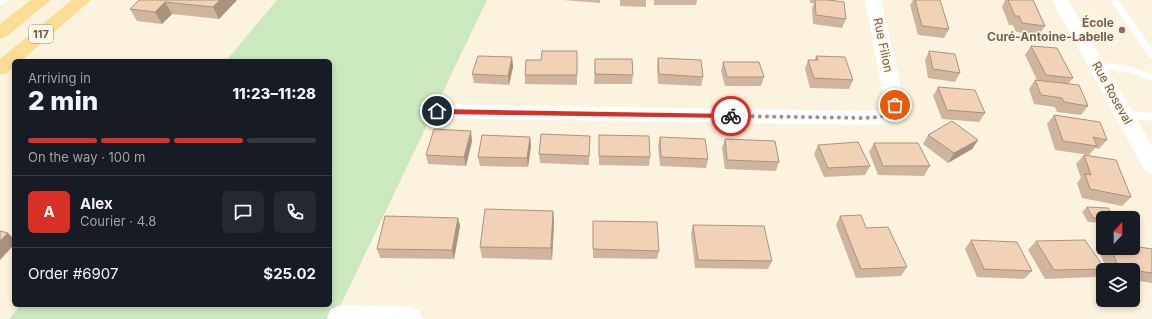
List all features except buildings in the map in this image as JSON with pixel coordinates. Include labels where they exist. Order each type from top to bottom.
[{"type":"main road","name":"117","points":[[0,33],[42,0]]},
{"type":"main road","name":"117","points":[[0,69],[82,0]]},
{"type":"street","name":"Rue Filion","points":[[437,111],[849,118],[886,116],[892,112],[895,105],[873,0]]},
{"type":"street","name":"Rue Roseval","points":[[1060,0],[1152,165]]},
{"type":"street","points":[[340,317],[410,319]]},
{"type":"lane","points":[[0,3],[4,0]]},
{"type":"lane","points":[[1114,0],[1152,55]]},
{"type":"lane","points":[[1096,65],[1128,69],[1152,76]]},
{"type":"lane","points":[[1123,114],[1152,117]]},
{"type":"green space","points":[[277,0],[487,0],[334,319],[9,319],[19,307],[332,307],[332,59],[228,59]]},
{"type":"way so far","points":[[731,116],[866,118],[886,116],[892,112],[895,105]]},
{"type":"place","name":"École Curé-Antoine-Labelle","points":[[1122,30]]},
{"type":"route","points":[[437,111],[731,116]]}]
